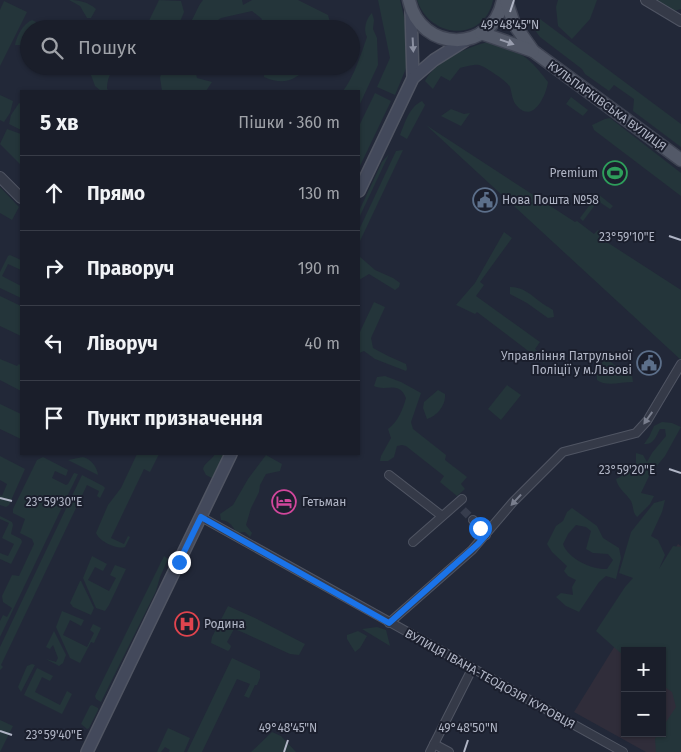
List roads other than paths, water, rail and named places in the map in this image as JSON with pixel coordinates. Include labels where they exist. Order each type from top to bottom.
[{"type":"main road","points":[[413,78],[434,60],[481,33],[493,22],[504,0]]},
{"type":"main road","name":"КУЛЬПАРКІВСЬКА ВУЛИЦЯ","points":[[504,0],[514,24],[533,51]]},
{"type":"main road","points":[[410,6],[420,26],[434,36],[450,41],[466,40]]},
{"type":"main road","points":[[360,189],[413,78],[414,48],[410,6]]},
{"type":"main road","name":"КУЛЬПАРКІВСЬКА ВУЛИЦЯ","points":[[481,33],[533,51],[681,160]]},
{"type":"main road","points":[[87,752],[232,455]]},
{"type":"street","points":[[646,0],[681,21]]},
{"type":"street","points":[[0,177],[20,197]]},
{"type":"street","points":[[389,623],[472,550],[514,502],[563,452],[636,433],[648,421],[681,364]]},
{"type":"street","points":[[388,475],[442,516]]},
{"type":"street","points":[[413,542],[459,501],[463,510]]},
{"type":"street","name":"ВУЛИЦЯ ІВАНА-ТЕОДОЗІЯ КУРОВЦЯ","points":[[201,517],[623,752]]},
{"type":"street","points":[[473,520],[486,535]]},
{"type":"street","points":[[430,752],[472,669]]},
{"type":"street","points":[[434,744],[449,752]]},
{"type":"tunnel","points":[[463,510],[473,520]]},
{"type":"place","name":"Premium","points":[[615,173]]},
{"type":"place","name":"Нова Пошта №58","points":[[485,200]]},
{"type":"place","name":"Управління Патрульної Поліції у м.Львові","points":[[649,363]]},
{"type":"place","name":"Гетьман","points":[[284,502]]},
{"type":"place","name":"Родина","points":[[187,624]]}]
